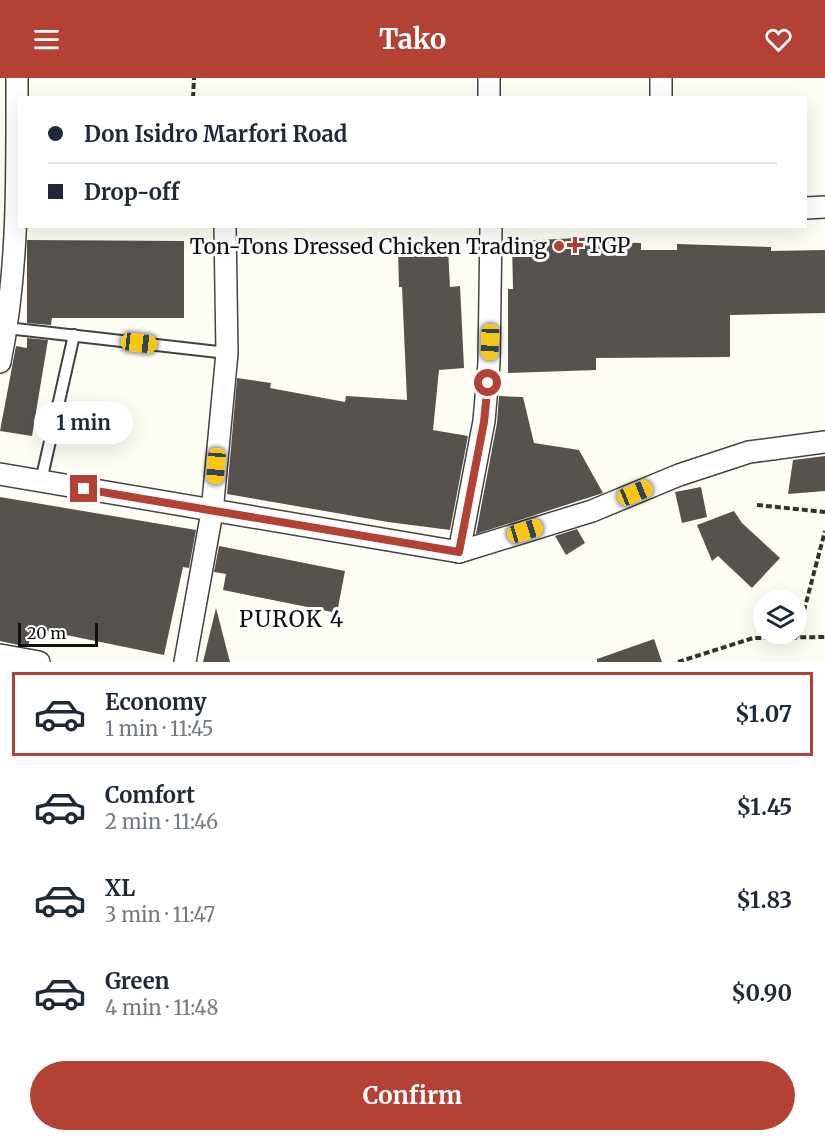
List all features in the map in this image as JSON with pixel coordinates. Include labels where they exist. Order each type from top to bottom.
[{"type":"street","points":[[0,362],[15,267],[12,221],[17,78]]},
{"type":"street","points":[[489,78],[489,96]]},
{"type":"street","points":[[661,78],[661,96]]},
{"type":"street","points":[[807,208],[825,207]]},
{"type":"street","points":[[185,662],[212,512],[227,353],[225,228]]},
{"type":"street","points":[[459,552],[484,422],[492,299],[491,228]]},
{"type":"street","points":[[0,474],[212,512],[459,552],[592,511],[679,475],[749,452],[825,442]]},
{"type":"street","points":[[0,654],[39,662]]},
{"type":"lane","points":[[7,328],[227,353]]},
{"type":"lane","points":[[41,481],[74,335]]},
{"type":"path","points":[[193,96],[194,78]]},
{"type":"path","points":[[757,505],[825,512]]},
{"type":"path","points":[[807,599],[825,531]]},
{"type":"path","points":[[807,637],[825,637]]},
{"type":"path","points":[[678,662],[753,638]]},
{"type":"building","points":[[603,237],[603,242],[641,243],[641,250],[677,250],[677,244],[771,247],[771,251],[825,250],[825,313],[730,315],[730,357],[596,358],[596,370],[508,373],[508,289],[513,289],[512,241]]},
{"type":"building","points":[[27,240],[184,241],[184,318],[52,318],[51,325],[27,323]]},
{"type":"building","points":[[448,247],[450,287],[460,286],[464,368],[439,370],[433,430],[468,436],[450,530],[388,522],[227,494],[237,378],[271,383],[270,388],[345,402],[346,396],[407,400],[398,249]]},
{"type":"building","points":[[27,338],[48,340],[32,436],[0,431],[16,346],[27,348]]},
{"type":"building","points":[[499,396],[523,397],[534,443],[579,450],[603,493],[476,534],[497,423]]},
{"type":"building","points":[[825,456],[825,491],[788,494],[793,460]]},
{"type":"building","points":[[701,487],[707,517],[682,523],[675,492]]},
{"type":"building","points":[[0,497],[196,530],[189,568],[183,567],[164,655],[32,628],[28,647],[0,641]]},
{"type":"building","points":[[734,511],[742,523],[780,558],[752,588],[718,556],[712,561],[697,525]]},
{"type":"building","points":[[577,529],[585,543],[566,555],[555,536]]},
{"type":"building","points":[[219,546],[345,571],[337,613],[223,590],[226,574],[214,572]]},
{"type":"building","points":[[216,608],[230,662],[203,662]]},
{"type":"building","points":[[654,639],[662,662],[597,662],[597,659]]},
{"type":"place","name":"TGP","points":[[575,245]]},
{"type":"place","name":"Ton-Tons Dressed Chicken Trading","points":[[559,246]]},
{"type":"district","name":"PUROK 4","points":[[292,619]]},
{"type":"route","points":[[84,489],[459,552],[484,422],[488,383]]}]
